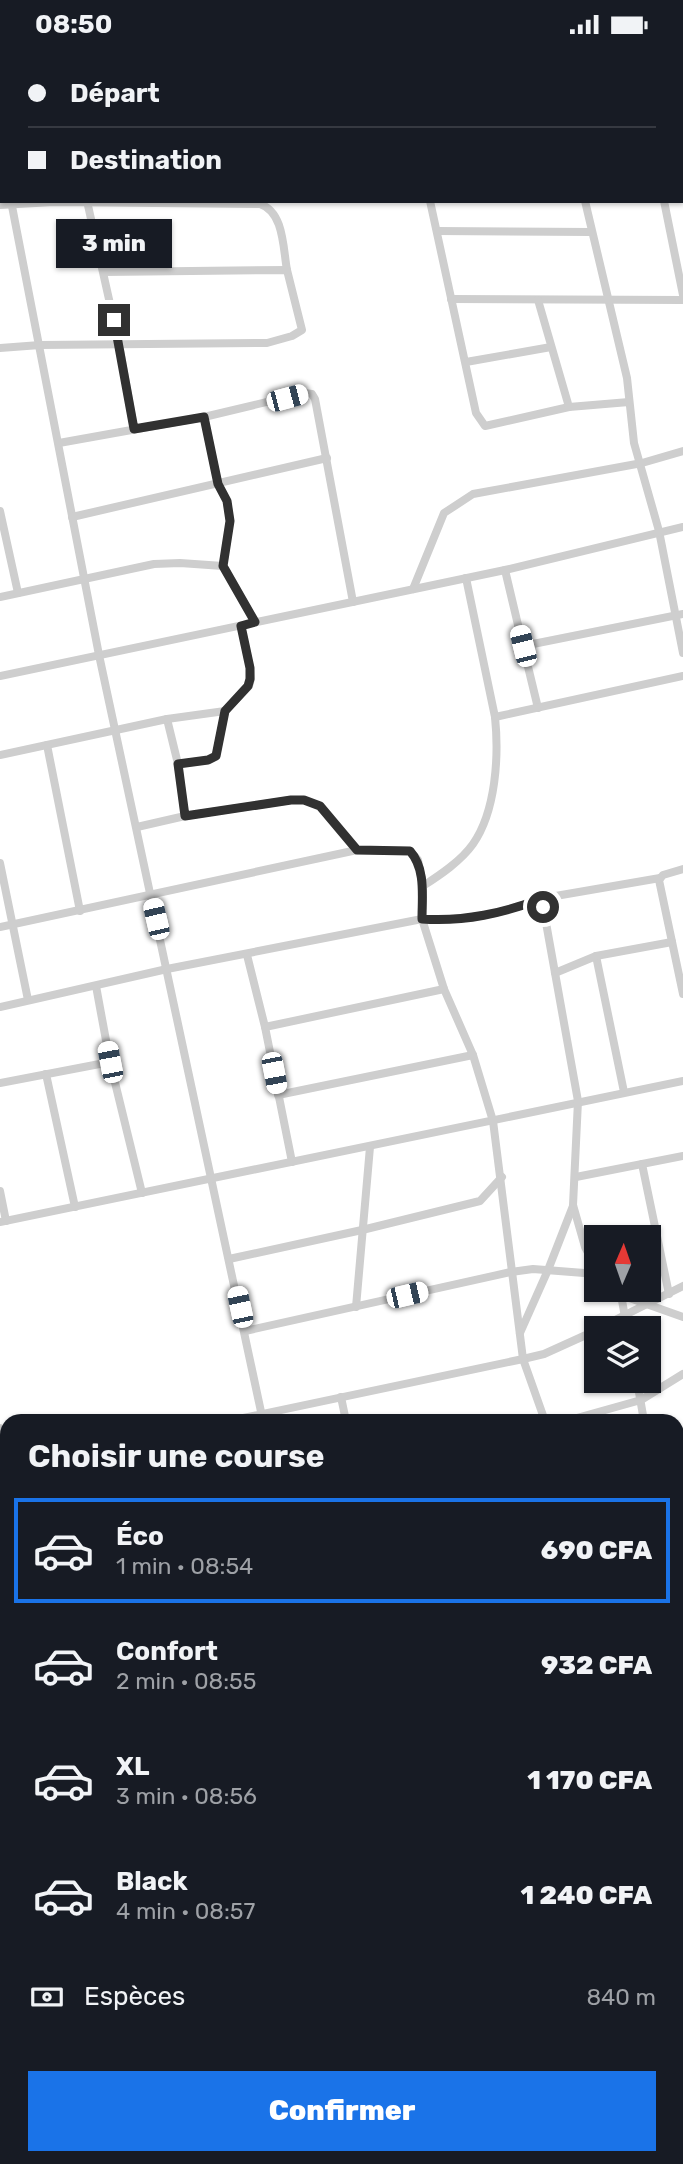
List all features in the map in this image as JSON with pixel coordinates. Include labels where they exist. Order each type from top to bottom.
[{"type":"street","points":[[0,205],[11,203],[86,577],[99,655],[262,1414]]},
{"type":"street","points":[[87,203],[119,344],[134,429]]},
{"type":"street","points":[[0,348],[40,345],[268,343],[302,330],[278,218],[270,207],[260,204],[174,203]]},
{"type":"street","points":[[430,203],[476,414],[485,426],[569,407],[629,402]]},
{"type":"street","points":[[585,203],[627,378],[635,443],[679,614],[683,653]]},
{"type":"street","points":[[664,203],[683,295]]},
{"type":"street","points":[[437,231],[591,232]]},
{"type":"street","points":[[104,272],[287,270]]},
{"type":"street","points":[[451,299],[609,302],[683,300]]},
{"type":"street","points":[[538,300],[569,407]]},
{"type":"street","points":[[466,362],[551,347]]},
{"type":"street","points":[[59,443],[204,417],[304,393],[312,394],[327,458],[353,602]]},
{"type":"street","points":[[204,417],[218,484],[227,501],[230,521],[223,566],[255,622]]},
{"type":"street","points":[[412,589],[444,513],[472,494],[642,463],[683,451]]},
{"type":"street","points":[[72,517],[327,458]]},
{"type":"street","points":[[0,511],[18,593]]},
{"type":"street","points":[[0,676],[505,570],[683,527]]},
{"type":"street","points":[[0,597],[154,564],[223,566]]},
{"type":"street","points":[[505,570],[538,708]]},
{"type":"street","points":[[423,886],[442,874],[471,847],[478,835],[492,789],[496,763],[495,717],[466,578]]},
{"type":"street","points":[[523,646],[679,614]]},
{"type":"street","points":[[178,764],[208,760],[216,756],[225,711],[248,686],[250,668],[241,626]]},
{"type":"street","points":[[495,717],[683,676]]},
{"type":"street","points":[[0,755],[167,719],[225,711]]},
{"type":"street","points":[[167,719],[178,764],[185,816]]},
{"type":"street","points":[[47,745],[80,911]]},
{"type":"street","points":[[136,827],[185,816],[304,800],[320,806],[357,850]]},
{"type":"street","points":[[0,927],[357,850],[410,851],[418,860],[423,886],[422,919],[444,989],[473,1055],[493,1121],[523,1359],[543,1414]]},
{"type":"street","points":[[0,863],[28,1000]]},
{"type":"street","points":[[0,1007],[167,969],[422,919],[453,921],[508,911],[544,898],[660,878],[663,874],[683,869]]},
{"type":"street","points":[[660,878],[683,994]]},
{"type":"street","points":[[520,1333],[573,1205],[576,1177],[578,1101],[543,907],[544,898]]},
{"type":"street","points":[[555,973],[596,956],[672,941]]},
{"type":"street","points":[[247,955],[265,1027],[292,1162]]},
{"type":"street","points":[[596,956],[624,1092]]},
{"type":"street","points":[[96,986],[110,1062],[142,1193]]},
{"type":"street","points":[[265,1027],[444,989]]},
{"type":"street","points":[[278,1095],[473,1055]]},
{"type":"street","points":[[0,1083],[110,1062]]},
{"type":"street","points":[[46,1074],[75,1207]]},
{"type":"street","points":[[0,1191],[3,1221],[683,1081]]},
{"type":"street","points":[[356,1307],[370,1147]]},
{"type":"street","points":[[576,1177],[683,1156]]},
{"type":"street","points":[[642,1164],[669,1294]]},
{"type":"street","points":[[229,1259],[480,1201],[502,1178]]},
{"type":"street","points":[[573,1205],[584,1244]]},
{"type":"street","points":[[245,1332],[511,1272],[533,1269],[584,1271]]},
{"type":"street","points":[[627,1316],[683,1286]]},
{"type":"street","points":[[641,1302],[683,1317]]},
{"type":"street","points":[[275,1414],[341,1397],[544,1354],[584,1335]]},
{"type":"street","points":[[594,1414],[641,1400],[683,1374]]},
{"type":"street","points":[[640,1393],[643,1414]]},
{"type":"street","points":[[341,1397],[345,1414]]},
{"type":"route","points":[[114,320],[134,429],[204,417],[218,484],[227,501],[230,521],[223,566],[255,622],[241,626],[250,679],[248,686],[225,711],[216,756],[208,760],[178,764],[185,816],[304,800],[320,806],[357,850],[410,851],[418,860],[423,886],[422,919],[453,921],[508,911],[544,898],[543,907]]}]
